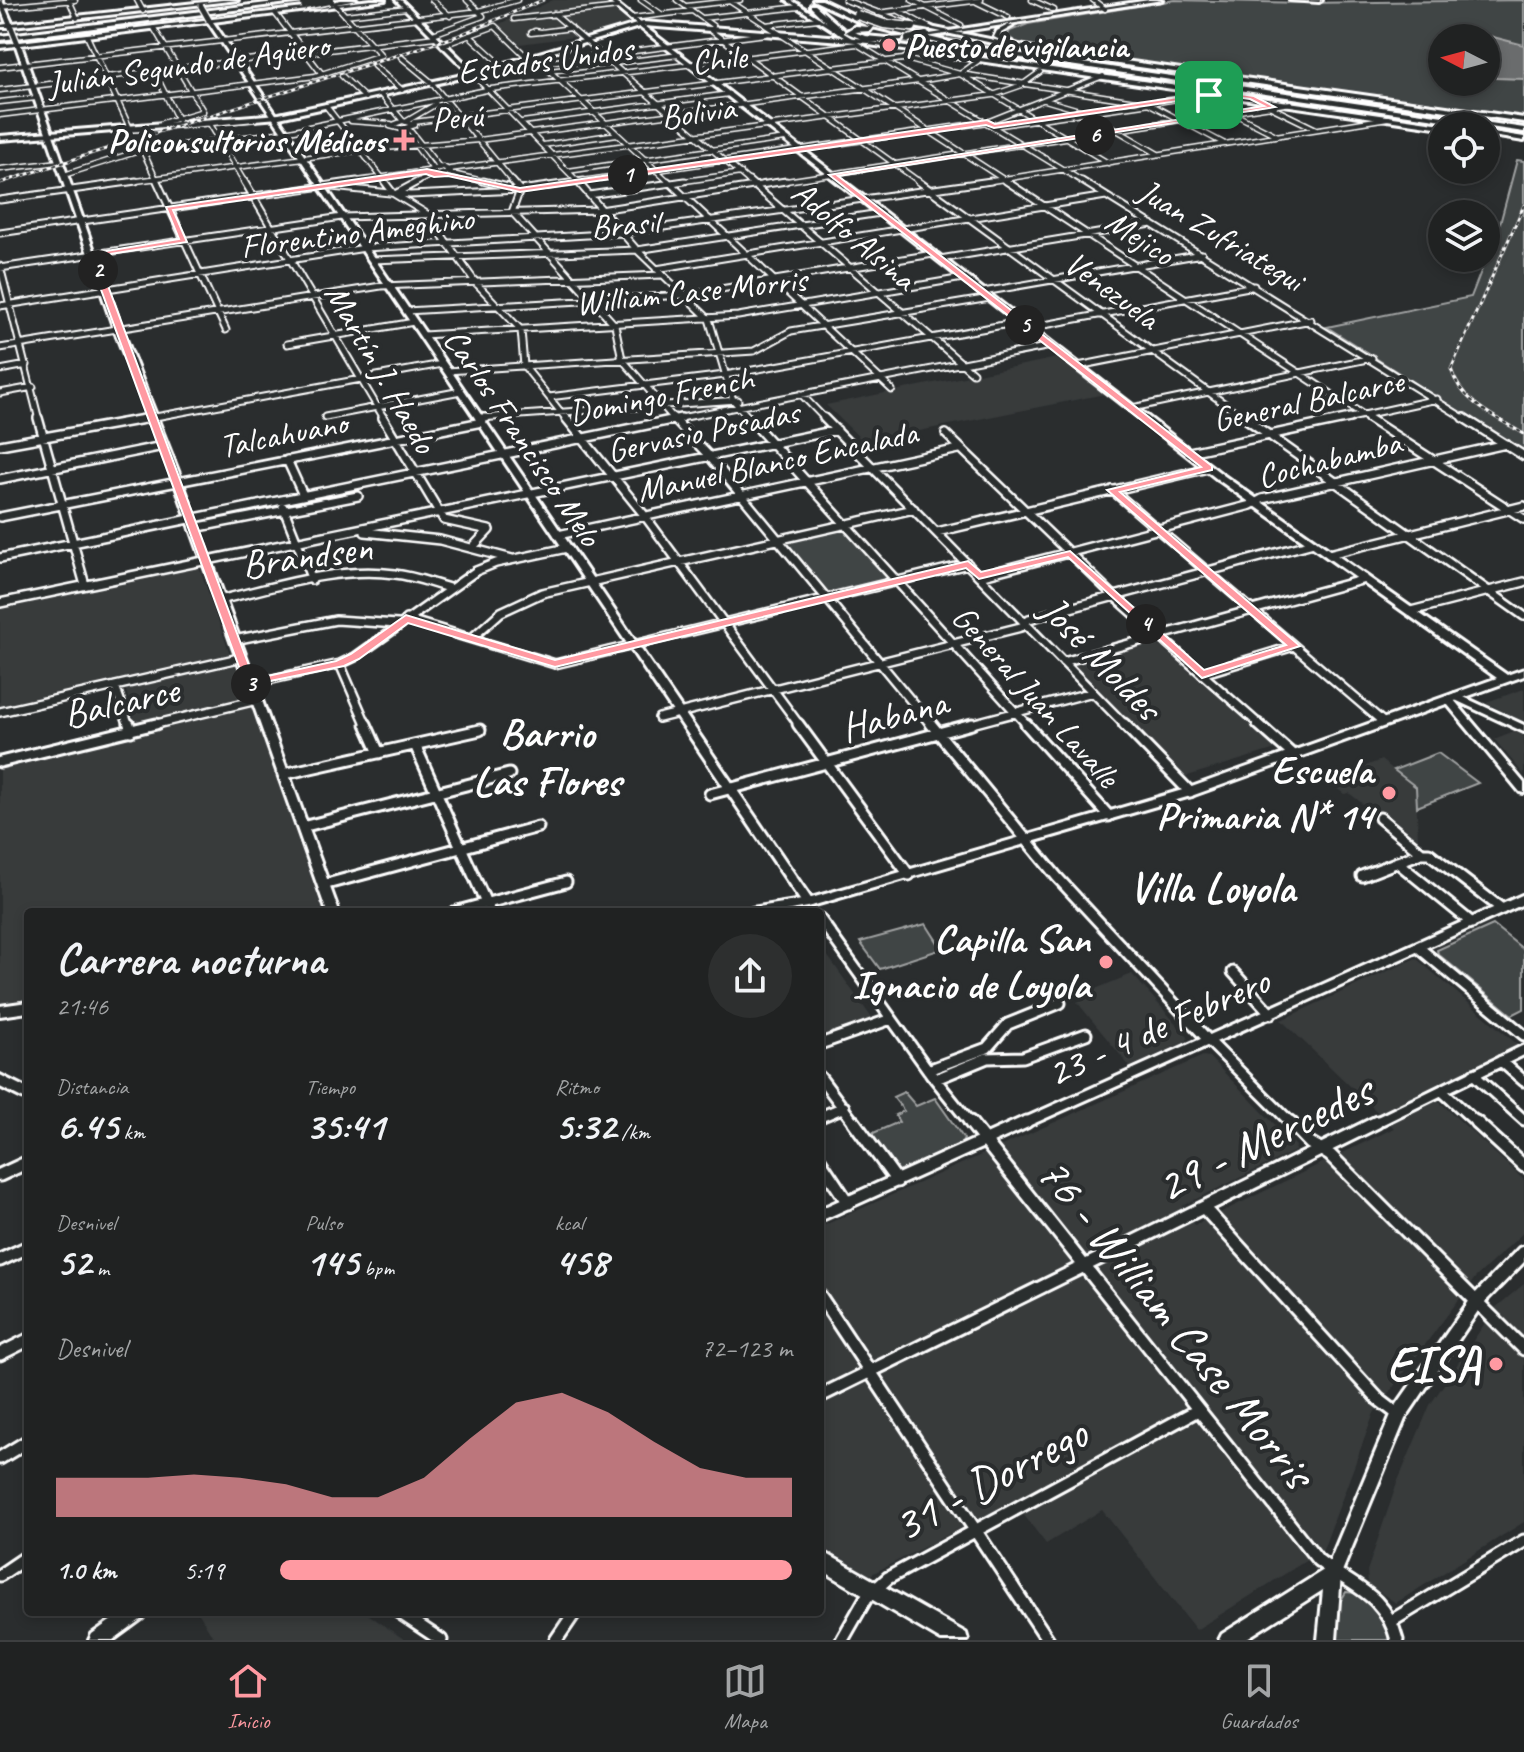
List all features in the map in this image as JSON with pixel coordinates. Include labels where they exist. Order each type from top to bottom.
[{"type":"highway","points":[[22,29],[269,0]]},
{"type":"highway","points":[[3,34],[290,0]]},
{"type":"highway","points":[[3,34],[166,21],[354,0]]},
{"type":"highway","points":[[807,0],[873,29]]},
{"type":"highway","points":[[807,0],[841,32]]},
{"type":"highway","points":[[816,0],[867,24],[938,43]]},
{"type":"highway","points":[[827,0],[847,2],[926,32]]},
{"type":"highway","points":[[827,0],[884,24],[926,32]]},
{"type":"highway","points":[[827,0],[871,22],[1214,82],[1524,129]]},
{"type":"highway","points":[[166,21],[335,2]]},
{"type":"highway","points":[[15,41],[335,2]]},
{"type":"highway","points":[[847,2],[926,32]]},
{"type":"highway","points":[[3,34],[189,6]]},
{"type":"highway","points":[[3,34],[15,41],[194,23]]},
{"type":"highway","points":[[901,39],[864,38],[849,32],[855,28],[873,29],[938,43],[1384,117]]},
{"type":"highway","points":[[921,52],[1129,73]]},
{"type":"highway","points":[[1099,60],[1214,82]]},
{"type":"highway","points":[[1253,94],[1507,122]]},
{"type":"highway","points":[[1403,111],[1428,117]]},
{"type":"highway","points":[[1500,132],[1505,133]]},
{"type":"main road","points":[[926,32],[1100,3],[1159,0]]},
{"type":"main road","points":[[1293,0],[1319,0]]},
{"type":"main road","points":[[0,138],[275,116],[473,74],[640,25],[778,33],[871,45],[961,25],[1013,19],[1025,22],[1100,3]]},
{"type":"main road","points":[[1013,19],[997,36],[1017,47]]},
{"type":"main road","points":[[640,25],[1208,468],[1506,679]]},
{"type":"main road","points":[[850,42],[871,45],[901,39]]},
{"type":"main road","points":[[811,907],[1190,792],[1524,672]]},
{"type":"main road","points":[[0,1011],[24,1008]]},
{"type":"main road","points":[[0,1080],[24,1094]]},
{"type":"main road","points":[[824,1561],[959,1640]]},
{"type":"street","points":[[0,0],[3,34]]},
{"type":"street","points":[[1,7],[71,0],[77,18]]},
{"type":"street","points":[[137,0],[143,11]]},
{"type":"street","points":[[3,34],[77,18],[236,0]]},
{"type":"street","points":[[3,34],[15,41],[87,36],[275,13],[335,2],[383,0]]},
{"type":"street","points":[[398,0],[491,89],[637,250],[709,319]]},
{"type":"street","points":[[432,0],[459,25]]},
{"type":"street","points":[[0,90],[434,36],[483,16],[467,0]]},
{"type":"street","points":[[0,67],[479,11],[517,0]]},
{"type":"street","points":[[610,0],[618,3],[640,25]]},
{"type":"street","points":[[641,0],[661,15]]},
{"type":"street","name":"Venezuela","points":[[677,0],[703,18],[722,39],[930,191],[1524,616]]},
{"type":"street","points":[[686,6],[740,0]]},
{"type":"street","points":[[788,0],[841,32],[850,42]]},
{"type":"street","points":[[912,0],[961,25]]},
{"type":"street","points":[[973,0],[1013,19]]},
{"type":"street","points":[[877,13],[981,0]]},
{"type":"street","points":[[1032,0],[1054,10]]},
{"type":"street","name":"Mejico","points":[[729,1],[1524,519]]},
{"type":"street","points":[[335,2],[373,45]]},
{"type":"street","points":[[847,2],[926,32],[944,31],[1099,60],[1524,120]]},
{"type":"street","points":[[514,19],[618,3]]},
{"type":"street","name":"Carlos Francisco Melo","points":[[199,4],[811,907]]},
{"type":"street","points":[[703,18],[799,7]]},
{"type":"street","points":[[345,15],[407,8]]},
{"type":"street","points":[[632,18],[692,11]]},
{"type":"street","points":[[899,11],[926,32]]},
{"type":"street","points":[[275,13],[322,74]]},
{"type":"street","name":"Adolfo Alsina","points":[[554,14],[973,373]]},
{"type":"street","points":[[766,25],[818,19]]},
{"type":"street","points":[[443,45],[495,26],[528,58],[541,63],[892,390]]},
{"type":"street","points":[[114,129],[178,120],[202,112],[154,28]]},
{"type":"street","points":[[541,32],[571,28]]},
{"type":"street","points":[[541,63],[778,33]]},
{"type":"street","points":[[469,35],[503,66]]},
{"type":"street","points":[[87,36],[129,126]]},
{"type":"street","points":[[15,41],[332,908]]},
{"type":"street","name":"Estados Unidos","points":[[64,175],[142,150],[285,132],[491,89],[850,42]]},
{"type":"street","name":"Julián Segundo de Agüero","points":[[0,115],[322,74],[381,54],[373,45]]},
{"type":"street","points":[[871,45],[1219,93],[1253,94],[1291,103],[1428,124]]},
{"type":"street","name":"Juan Zufriategui","points":[[871,45],[888,61],[919,81],[1311,320],[1524,456]]},
{"type":"street","points":[[906,59],[921,52]]},
{"type":"street","points":[[549,71],[679,55]]},
{"type":"street","points":[[401,57],[431,84],[520,190]]},
{"type":"street","points":[[906,59],[960,74],[1148,103],[1224,144]]},
{"type":"street","name":"Chile","points":[[405,121],[459,117],[906,59]]},
{"type":"street","points":[[960,74],[978,61]]},
{"type":"street","points":[[374,66],[402,90]]},
{"type":"street","points":[[1033,69],[1040,72],[1061,71]]},
{"type":"street","points":[[154,71],[178,120]]},
{"type":"street","points":[[1026,84],[1040,72]]},
{"type":"street","points":[[960,74],[1108,163]]},
{"type":"street","name":"Perú","points":[[0,200],[361,150],[479,140],[605,124],[960,74]]},
{"type":"street","points":[[342,76],[365,98]]},
{"type":"street","points":[[322,186],[394,194],[520,190],[657,171],[987,122],[1103,76]]},
{"type":"street","name":"Bolivia","points":[[430,171],[449,171],[952,101],[993,95],[1026,84]]},
{"type":"street","points":[[1180,87],[1276,135]]},
{"type":"street","points":[[994,126],[1219,93]]},
{"type":"street","points":[[522,122],[729,94]]},
{"type":"street","points":[[1253,94],[1271,107],[1317,129]]},
{"type":"street","points":[[378,95],[390,110],[405,121]]},
{"type":"street","points":[[0,102],[36,98]]},
{"type":"street","points":[[338,120],[405,121],[444,99]]},
{"type":"street","points":[[1045,100],[1086,112],[1159,154]]},
{"type":"street","points":[[85,585],[0,268],[342,217],[600,210],[1291,103]]},
{"type":"street","points":[[326,106],[394,194],[427,214],[476,283],[521,330],[524,366],[645,516],[909,875]]},
{"type":"street","points":[[390,110],[392,128],[405,129],[415,125],[414,122]]},
{"type":"street","points":[[863,199],[1064,170],[1384,117]]},
{"type":"street","points":[[215,119],[256,118]]},
{"type":"street","points":[[181,126],[256,118]]},
{"type":"street","name":"Martín J. Haedo","points":[[210,124],[439,512]]},
{"type":"street","points":[[114,129],[143,129]]},
{"type":"street","points":[[405,129],[423,144],[439,167],[520,190]]},
{"type":"street","points":[[405,129],[430,171]]},
{"type":"street","points":[[543,145],[617,134]]},
{"type":"street","points":[[1500,134],[1524,139]]},
{"type":"street","points":[[568,171],[785,139]]},
{"type":"street","points":[[139,143],[226,330]]},
{"type":"street","points":[[0,169],[59,162]]},
{"type":"street","points":[[394,194],[439,167]]},
{"type":"street","points":[[0,233],[430,171]]},
{"type":"street","points":[[589,195],[741,173]]},
{"type":"street","points":[[512,212],[520,190]]},
{"type":"street","points":[[656,269],[1106,196]]},
{"type":"street","name":"Florentino Ameghino","points":[[0,306],[365,248],[621,233],[863,199]]},
{"type":"street","points":[[512,212],[546,253],[615,325],[622,359],[643,386],[709,456],[1026,841],[1210,1042],[1310,1143],[1330,1155],[1524,1349]]},
{"type":"street","name":"Brasil","points":[[372,260],[637,250],[880,213]]},
{"type":"street","points":[[406,311],[684,295],[1152,224]]},
{"type":"street","points":[[0,445],[360,379],[444,368],[754,351],[791,331],[1202,254]]},
{"type":"street","points":[[0,348],[311,296],[390,286],[662,275]]},
{"type":"street","name":"William Case Morris","points":[[423,335],[709,319],[963,278]]},
{"type":"street","points":[[549,397],[725,375],[933,336],[1101,315],[1255,286]]},
{"type":"street","name":"General Juan Lavalle","points":[[709,319],[717,353],[736,403],[1109,816]]},
{"type":"street","points":[[1078,366],[1311,320]]},
{"type":"street","points":[[287,344],[414,322]]},
{"type":"street","name":"Domingo French","points":[[0,558],[673,419],[736,403],[785,397],[1051,346]]},
{"type":"street","points":[[1132,408],[1372,358]]},
{"type":"street","points":[[0,370],[27,365]]},
{"type":"street","points":[[0,393],[33,387]]},
{"type":"street","points":[[325,417],[461,391]]},
{"type":"street","name":"José Moldes","points":[[801,394],[1190,792]]},
{"type":"street","name":"General Balcarce","points":[[1189,452],[1437,399]]},
{"type":"street","name":"Talcahuano","points":[[0,517],[480,420],[736,403]]},
{"type":"street","name":"Gervasio Posadas","points":[[0,603],[298,544],[837,430]]},
{"type":"street","points":[[946,434],[1114,596],[1293,755]]},
{"type":"street","name":"Cochabamba","points":[[979,576],[1257,502],[1506,444]]},
{"type":"street","points":[[0,479],[163,446]]},
{"type":"street","name":"Manuel Blanco Encalada","points":[[558,535],[959,449]]},
{"type":"street","points":[[287,460],[303,495]]},
{"type":"street","name":"General Balcarce","points":[[937,532],[1208,468]]},
{"type":"street","points":[[1112,490],[1383,722]]},
{"type":"street","points":[[194,528],[358,496]]},
{"type":"street","points":[[280,499],[312,580]]},
{"type":"street","points":[[1329,554],[1524,506]]},
{"type":"street","points":[[473,637],[501,612],[519,601],[914,509]]},
{"type":"street","points":[[439,512],[444,520],[489,530],[474,546]]},
{"type":"street","points":[[348,532],[397,532],[474,546],[513,559]]},
{"type":"street","points":[[659,718],[953,644],[1025,623],[1029,619],[1313,543]]},
{"type":"street","points":[[250,684],[340,664],[355,657],[476,571],[513,559],[567,548]]},
{"type":"street","points":[[406,619],[555,664],[968,564]]},
{"type":"street","name":"Brandsen","points":[[219,600],[352,574],[393,574],[449,588]]},
{"type":"street","points":[[1063,662],[1365,579]]},
{"type":"street","points":[[1411,611],[1524,582]]},
{"type":"street","points":[[234,640],[341,618],[369,617],[398,624]]},
{"type":"street","points":[[1202,674],[1294,646]]},
{"type":"street","points":[[0,712],[239,658]]},
{"type":"street","points":[[340,664],[379,753]]},
{"type":"street","points":[[115,686],[131,731]]},
{"type":"street","name":"Habana","points":[[710,794],[1093,692]]},
{"type":"street","points":[[1451,698],[1524,729]]},
{"type":"street","points":[[1451,698],[1524,790]]},
{"type":"street","name":"Balcarce","points":[[0,762],[257,700]]},
{"type":"street","points":[[284,774],[480,730]]},
{"type":"street","points":[[415,745],[488,907],[566,882]]},
{"type":"street","points":[[302,827],[509,774]]},
{"type":"street","points":[[1380,818],[1422,853],[1436,857],[1502,909]]},
{"type":"street","points":[[323,885],[538,827]]},
{"type":"street","points":[[1362,876],[1422,853]]},
{"type":"street","points":[[1397,862],[1472,923]]},
{"type":"street","name":"23 - 4 de Febrero","points":[[824,1213],[1524,899]]},
{"type":"street","name":"76 - William Case Morris","points":[[824,925],[928,1070],[1318,1560],[1333,1574],[1376,1597],[1393,1620]]},
{"type":"street","points":[[1418,947],[1524,1035]]},
{"type":"street","points":[[1233,972],[1271,1014]]},
{"type":"street","points":[[928,1070],[987,1048],[1008,1024],[1060,1003]]},
{"type":"street","points":[[824,1043],[891,1019]]},
{"type":"street","points":[[936,1079],[987,1058],[1023,1057],[1086,1034]]},
{"type":"street","name":"29 - Mercedes","points":[[824,1394],[1524,1050]]},
{"type":"street","points":[[1501,1061],[1524,1081]]},
{"type":"street","points":[[1473,1074],[1524,1120]]},
{"type":"street","points":[[824,1082],[897,1181]]},
{"type":"street","points":[[1442,1091],[1524,1166]]},
{"type":"street","points":[[824,1115],[844,1107]]},
{"type":"street","points":[[0,1175],[24,1164]]},
{"type":"street","points":[[824,1167],[848,1203]]},
{"type":"street","points":[[1204,1208],[1326,1344],[1378,1399],[1399,1415]]},
{"type":"street","points":[[0,1260],[24,1249]]},
{"type":"street","points":[[1327,1640],[1333,1574],[1399,1415],[1477,1301],[1524,1252]]},
{"type":"street","points":[[824,1302],[1048,1640]]},
{"type":"street","points":[[0,1354],[24,1342]]},
{"type":"street","name":"31 - Dorrego","points":[[842,1640],[866,1598],[888,1578],[1198,1410]]},
{"type":"street","points":[[0,1458],[24,1443]]},
{"type":"street","points":[[1397,1640],[1393,1620],[1524,1541]]},
{"type":"street","points":[[0,1575],[24,1559]]},
{"type":"street","points":[[1228,1640],[1333,1574]]},
{"type":"street","points":[[98,1640],[131,1616]]},
{"type":"street","points":[[405,1616],[441,1640]]},
{"type":"street","points":[[556,1640],[572,1616]]},
{"type":"shaded area","points":[[553,0],[603,0],[610,6],[515,18]]},
{"type":"shaded area","points":[[1175,0],[1304,3],[1524,0],[1524,120],[1500,116],[1500,112],[1469,112],[1040,49],[1016,42],[1007,36],[1010,31],[1028,24]]},
{"type":"shaded area","points":[[616,8],[633,24],[586,38],[520,44],[497,25],[510,19]]},
{"type":"shaded area","points":[[946,33],[1160,72],[930,36]]},
{"type":"shaded area","points":[[1500,39],[1524,45],[1524,79],[1500,78]]},
{"type":"shaded area","points":[[895,44],[1022,61],[1000,60],[1223,88],[1356,112],[1070,71],[1011,66]]},
{"type":"shaded area","points":[[1140,67],[1445,112],[1443,112],[1204,79]]},
{"type":"shaded area","points":[[1517,160],[1524,161],[1524,453],[1327,327],[1471,297],[1481,272],[1500,272],[1501,220]]},
{"type":"shaded area","points":[[1057,358],[1105,394],[864,442],[826,405]]},
{"type":"shaded area","points":[[846,527],[893,581],[826,596],[781,541]]},
{"type":"shaded area","points":[[199,566],[230,654],[0,706],[0,609]]},
{"type":"shaded area","points":[[1155,642],[1279,748],[1181,778],[1070,667]]},
{"type":"shaded area","points":[[234,661],[248,698],[136,725],[125,687]]},
{"type":"shaded area","points":[[1524,689],[1524,724],[1486,702]]},
{"type":"shaded area","points":[[252,707],[322,908],[24,908],[24,1004],[0,1007],[0,767]]},
{"type":"shaded area","points":[[1514,731],[1524,736],[1524,775],[1494,739]]},
{"type":"shaded area","points":[[1438,753],[1478,783],[1417,807],[1416,787],[1394,770]]},
{"type":"shaded area","points":[[1381,760],[1416,787],[1418,839],[1386,813],[1378,816],[1349,793],[1344,794],[1327,781]]},
{"type":"shaded area","points":[[926,924],[942,949],[880,969],[860,942]]},
{"type":"shaded area","points":[[1493,925],[1524,950],[1524,1009],[1512,1015],[1437,950]]},
{"type":"shaded area","points":[[824,951],[874,1021],[824,1038]]},
{"type":"shaded area","points":[[1416,958],[1518,1045],[1430,1093],[1524,1180],[1524,1232],[1475,1278],[1374,1413],[1323,1550],[1196,1630],[1102,1510],[1046,1544],[1013,1501],[870,1575],[824,1548],[824,1225],[1203,1056],[1209,1057],[1296,1146],[1295,1151],[1182,1206],[1195,1225],[1394,1128],[1281,1020]]},
{"type":"shaded area","points":[[1132,974],[1188,1037],[1187,1041],[1130,1067],[1077,1002],[1081,1000],[1078,996]]},
{"type":"shaded area","points":[[904,1092],[916,1106],[935,1098],[964,1139],[961,1145],[898,1172],[871,1134],[899,1122],[895,1115],[904,1111],[893,1097]]},
{"type":"shaded area","points":[[1524,1284],[1524,1522],[1396,1603],[1368,1584],[1367,1571],[1397,1483],[1430,1405],[1495,1308]]},
{"type":"shaded area","points":[[1346,1592],[1362,1596],[1374,1605],[1390,1632],[1388,1640],[1336,1640],[1340,1602]]},
{"type":"shaded area","points":[[200,1616],[371,1616],[405,1640],[215,1640]]},
{"type":"railway","points":[[0,183],[457,36],[543,0]]},
{"type":"railway","points":[[1524,205],[1451,369],[1471,400],[1524,434]]},
{"type":"place","name":"Puesto de vigilancia","points":[[889,45]]},
{"type":"place","name":"Policonsultorios Médicos","points":[[404,140]]},
{"type":"place","name":"Escuela Primaria N* 14","points":[[1389,793]]},
{"type":"place","name":"Capilla San Ignacio de Loyola","points":[[1106,962]]},
{"type":"place","name":"EISA","points":[[1496,1364]]},
{"type":"district","name":"Barrio Las Flores","points":[[547,757]]},
{"type":"district","name":"Villa Loyola","points":[[1212,887]]},
{"type":"route","points":[[1219,93],[1252,98],[1271,107],[832,175],[1208,468],[1112,490],[1294,646],[1202,674],[1070,554],[979,576],[968,564],[555,664],[406,619],[355,657],[340,664],[250,684],[178,481],[92,254],[184,240],[169,208],[381,176],[427,171],[434,175],[448,173],[520,190],[987,122],[994,126],[1209,95],[1219,93]]}]
